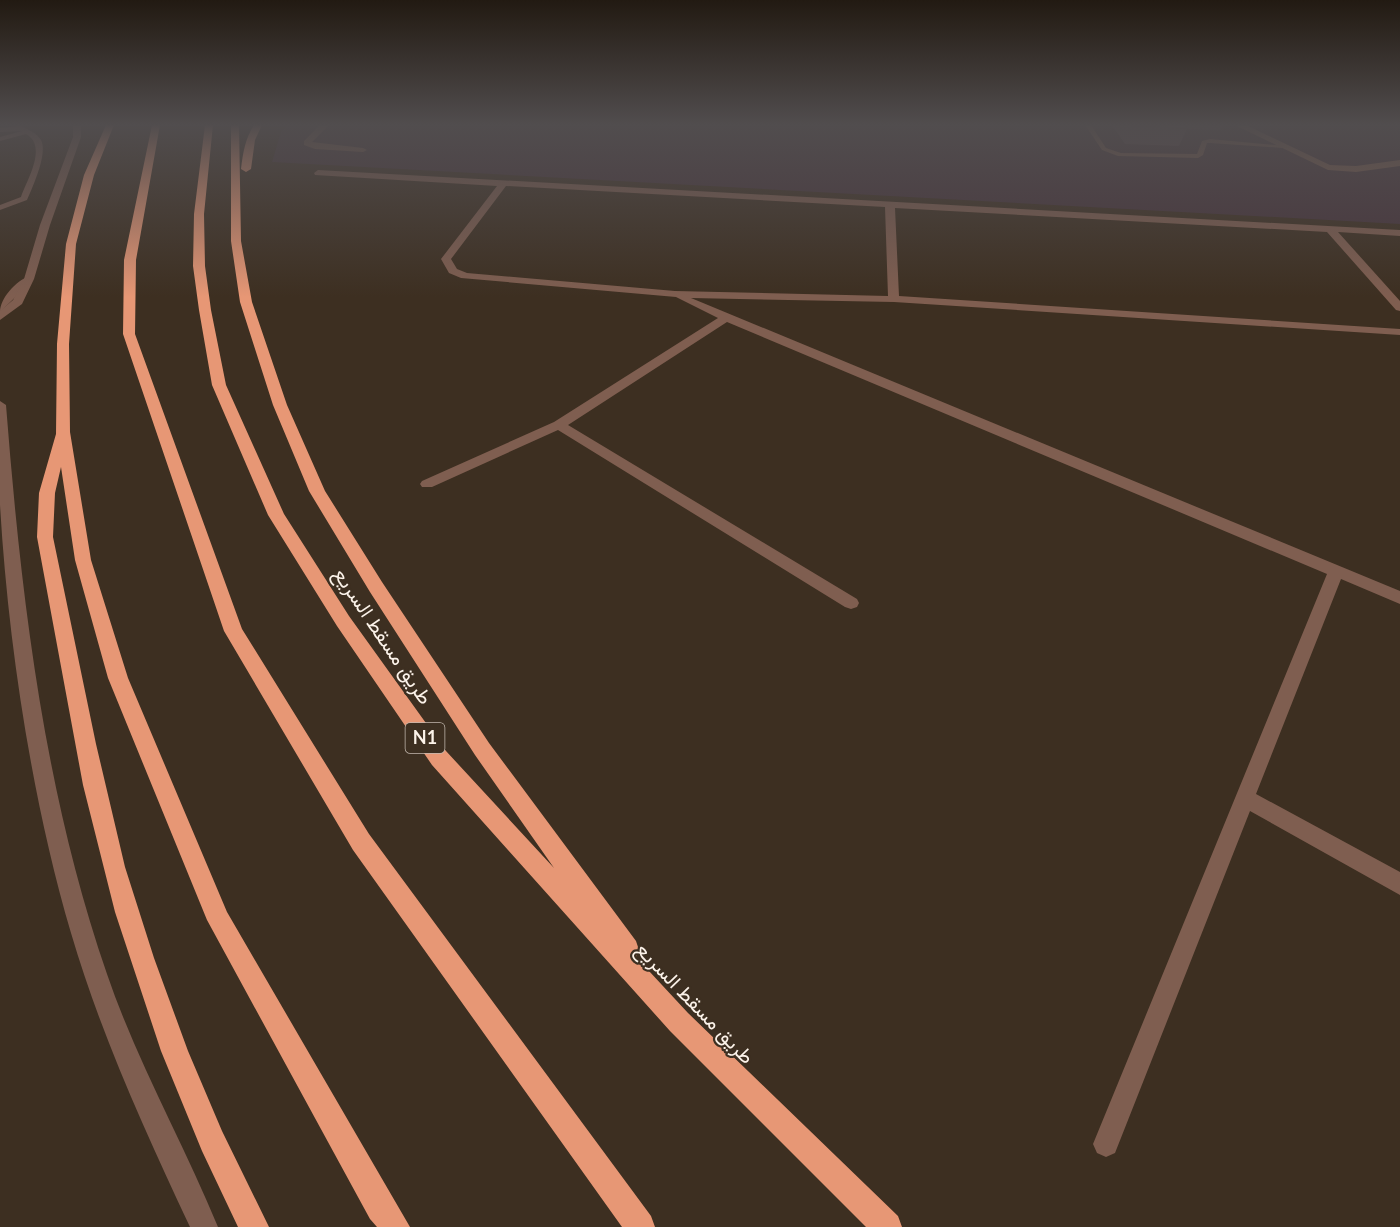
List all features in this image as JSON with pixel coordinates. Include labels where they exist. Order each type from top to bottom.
[{"type":"highway","points":[[87,182],[71,244],[63,344],[63,432],[83,560],[118,678],[219,920],[381,1208],[396,1227]]},
{"type":"highway","points":[[145,182],[130,260],[129,334],[233,631],[361,842],[640,1227]]},
{"type":"highway","name":"طريق مسقط السريع","points":[[203,182],[199,214],[199,266],[219,385],[276,515],[343,621],[439,758],[679,1022],[887,1227]]},
{"type":"highway","points":[[237,182],[236,241],[239,268],[258,343],[280,405],[317,491],[376,587],[482,750],[679,1022]]},
{"type":"highway","points":[[237,212],[244,182]]},
{"type":"highway","points":[[63,432],[47,493],[45,537],[99,805],[135,935],[163,1018],[199,1109],[254,1227]]},
{"type":"street","points":[[0,317],[18,302],[29,279],[61,182]]},
{"type":"street","points":[[473,182],[1400,233]]},
{"type":"street","points":[[502,184],[446,259],[453,271],[465,276],[675,294],[894,299],[1400,332]]},
{"type":"street","points":[[890,206],[894,299]]},
{"type":"street","points":[[1331,230],[1400,308]]},
{"type":"street","points":[[675,294],[726,318],[1400,598]]},
{"type":"street","points":[[427,484],[559,425],[726,318]]},
{"type":"street","points":[[0,405],[4,482],[28,669],[52,808],[70,891],[99,983],[138,1088],[204,1227]]},
{"type":"street","points":[[559,425],[851,603]]},
{"type":"street","points":[[1106,1144],[1336,572]]},
{"type":"street","points":[[1245,798],[1400,884]]},
{"type":"lane","points":[[0,208],[21,201],[30,182]]},
{"type":"lane","points":[[0,309],[9,302],[18,286],[29,279]]},
{"type":"shaded area","points":[[641,182],[1400,182],[1400,224]]}]
